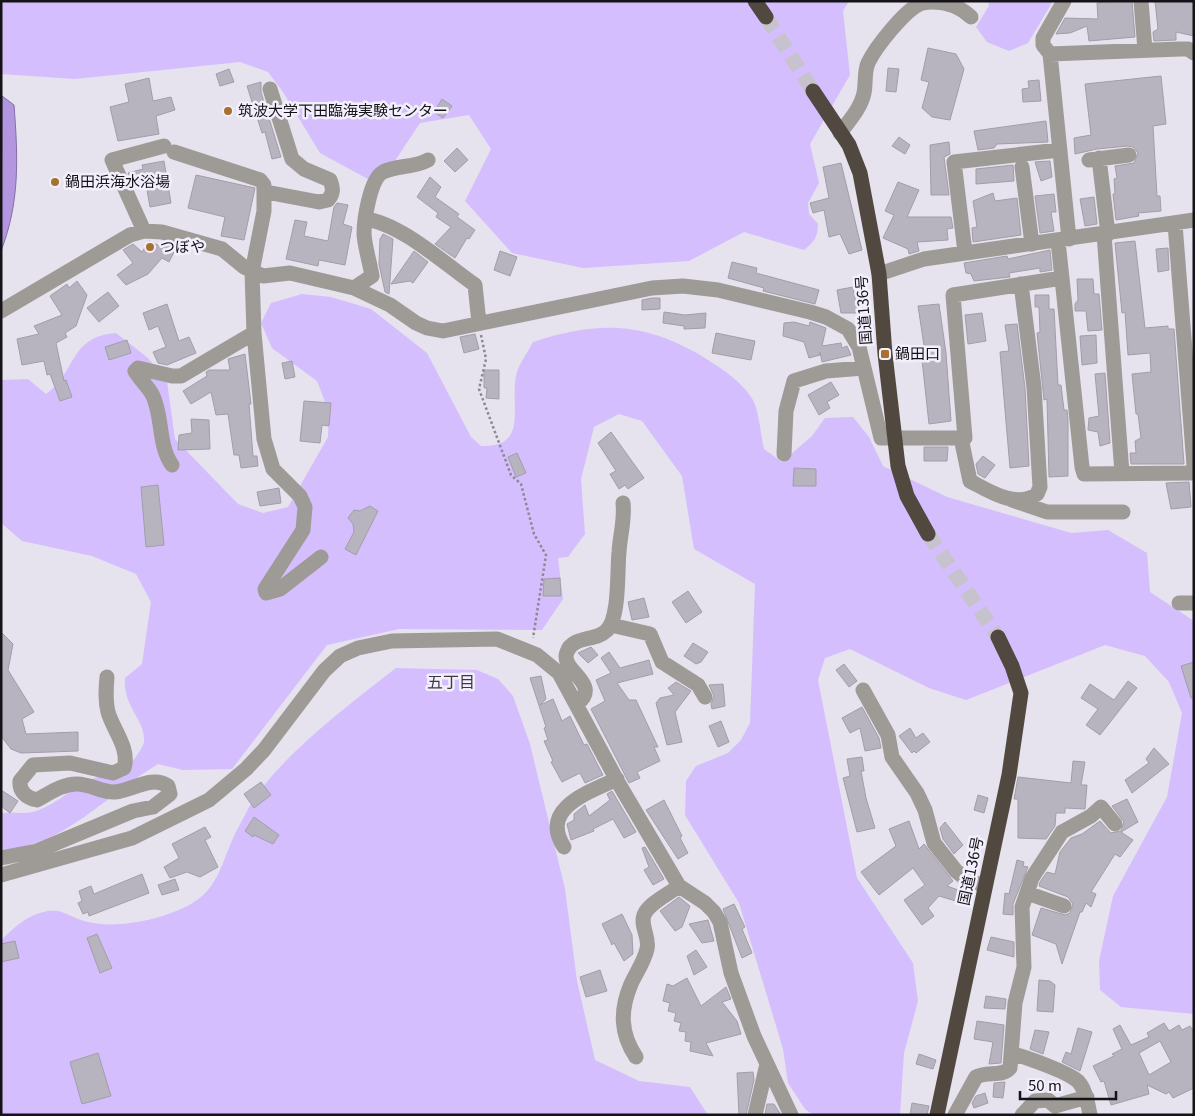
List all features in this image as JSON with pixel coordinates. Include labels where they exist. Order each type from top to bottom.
[{"type":"highway","points":[[755,1],[766,17]]},
{"type":"highway","name":"国道136号","points":[[813,91],[855,159],[860,173],[879,274],[885,354],[898,466],[907,496],[928,534]]},
{"type":"highway","name":"国道136号","points":[[937,1115],[1009,775],[1021,693],[1012,666],[998,637]]},
{"type":"street","points":[[1064,1],[1043,38],[1044,45],[1050,54],[1059,150],[1064,240],[1062,278],[1084,474],[1192,473],[1194,465],[1175,224]]},
{"type":"street","points":[[1140,1],[1145,50]]},
{"type":"street","points":[[840,133],[852,118],[864,94],[867,64],[892,30],[916,6],[923,2],[952,3],[957,5],[971,18]]},
{"type":"street","points":[[1050,54],[1188,49],[1194,53]]},
{"type":"street","points":[[266,192],[319,202],[328,200],[333,188],[330,180],[304,169],[292,158],[270,89]]},
{"type":"street","points":[[144,231],[112,160],[169,149],[260,180],[264,184],[266,192],[252,272],[254,333],[264,439],[273,469],[300,496],[305,507],[303,530],[278,566],[265,589],[266,593],[280,589],[321,557]]},
{"type":"street","points":[[965,252],[954,162],[1059,150]]},
{"type":"street","points":[[1122,474],[1106,234],[1094,159],[1130,155]]},
{"type":"street","points":[[354,288],[372,276],[364,236],[365,219],[371,194],[380,174],[384,171],[415,165],[428,160]]},
{"type":"street","points":[[1022,167],[1032,244]]},
{"type":"street","points":[[365,219],[383,222],[394,227],[475,285],[479,323]]},
{"type":"street","points":[[879,274],[924,258],[1064,240],[1194,220]]},
{"type":"street","points":[[1,311],[130,235],[144,231],[162,232],[222,249],[252,272],[263,276],[290,273],[354,288],[428,328],[443,331],[652,288],[684,286],[718,290],[826,316],[848,329],[854,338],[864,368],[876,428],[881,438],[965,438],[953,296],[1062,278]]},
{"type":"street","points":[[1011,499],[1034,496],[1040,487],[1034,387],[1021,284]]},
{"type":"street","points":[[172,465],[167,458],[162,440],[158,411],[153,395],[135,371],[138,368],[172,376],[181,376],[254,333]]},
{"type":"street","points":[[784,454],[786,411],[794,381],[826,371],[864,368]]},
{"type":"street","points":[[960,438],[970,481],[998,496],[1046,512],[1123,512]]},
{"type":"street","points":[[577,704],[584,698],[586,692],[566,659],[566,652],[572,644],[603,634],[611,625],[617,592],[619,554],[624,520],[623,503]]},
{"type":"street","points":[[611,625],[650,634],[662,662],[698,685],[705,697]]},
{"type":"street","points":[[1,875],[132,838],[209,800],[246,769],[264,750],[324,671],[340,656],[358,648],[392,641],[496,639],[542,658],[559,673],[617,779],[680,886],[705,903],[720,922],[731,973],[767,1064],[791,1115]]},
{"type":"street","points":[[1,858],[37,851],[133,811],[153,807],[170,794],[168,786],[158,781],[108,792],[76,784],[58,788],[37,800],[28,797],[22,792],[20,781],[33,765],[70,763],[113,773],[124,768],[125,754],[108,713],[106,695],[107,676]]},
{"type":"street","points":[[863,690],[886,730],[892,757],[917,793],[934,843],[956,871],[970,882],[985,885]]},
{"type":"street","points":[[564,848],[557,837],[556,827],[564,809],[573,800],[617,779]]},
{"type":"street","points":[[955,1115],[976,1077],[988,1072],[1007,1072],[1012,1054],[1015,1003],[1024,967],[1022,908],[1039,865],[1062,832],[1091,816],[1101,807],[1115,824]]},
{"type":"street","points":[[636,1057],[624,1033],[623,1013],[631,985],[648,948],[643,922],[644,914],[680,886]]},
{"type":"street","points":[[1027,893],[1064,906]]},
{"type":"street","points":[[1012,1054],[1035,1061],[1076,1079],[1086,1097],[1090,1115]]},
{"type":"street","points":[[755,1115],[767,1064]]},
{"type":"street","points":[[1023,1115],[1028,1105],[1035,1101],[1048,1100],[1053,1110],[1086,1097]]},
{"type":"path","points":[[479,323],[486,359],[479,389],[511,474],[521,484],[534,534],[546,555],[532,635],[542,658]]},
{"type":"shaded area","points":[[1,1],[849,1],[843,11],[850,75],[810,144],[819,183],[808,203],[809,214],[818,224],[818,229],[815,239],[804,250],[744,232],[689,261],[583,268],[512,253],[465,201],[491,149],[469,115],[420,123],[379,185],[320,153],[283,92],[268,72],[240,62],[75,79],[1,74]]},
{"type":"shaded area","points":[[988,1],[1053,1],[1028,43],[1009,51],[987,42],[976,27],[989,6]]},
{"type":"shaded area","points":[[2,96],[14,105],[17,161],[12,215],[1,251]]},
{"type":"shaded area","points":[[302,294],[331,297],[371,309],[427,353],[471,437],[481,446],[496,445],[506,440],[512,433],[515,412],[516,376],[533,342],[580,330],[623,328],[664,338],[686,347],[714,364],[739,383],[749,394],[755,405],[764,449],[782,462],[812,436],[825,418],[853,417],[869,437],[883,466],[947,497],[1071,533],[1108,530],[1147,553],[1150,592],[1194,621],[1194,1014],[1121,1007],[1100,990],[1099,961],[1113,896],[1167,797],[1182,713],[1169,682],[1145,656],[1105,645],[966,700],[929,688],[850,649],[825,658],[818,680],[857,878],[913,963],[918,1001],[904,1053],[900,1115],[813,1115],[805,1109],[788,1083],[783,1049],[739,903],[685,815],[686,781],[696,766],[728,753],[741,740],[750,723],[755,584],[694,549],[682,476],[642,421],[619,414],[594,427],[581,479],[585,534],[568,557],[558,558],[563,599],[542,630],[399,629],[327,645],[232,769],[183,770],[158,764],[84,817],[45,840],[24,847],[1,850],[1,813],[28,813],[40,810],[92,779],[123,770],[140,751],[144,742],[144,734],[127,698],[125,678],[142,664],[151,602],[136,574],[92,556],[22,541],[1,523],[1,380],[28,379],[46,394],[56,386],[81,348],[89,341],[116,333],[148,358],[167,381],[175,439],[238,504],[263,513],[288,507],[328,437],[329,412],[317,381],[272,348],[261,323],[271,303]]},
{"type":"shaded area","points":[[396,668],[477,670],[498,679],[513,696],[530,744],[565,889],[577,981],[595,1060],[639,1081],[690,1087],[708,1115],[1,1115],[1,941],[22,922],[34,915],[48,911],[62,912],[96,924],[124,924],[166,915],[200,898],[218,874],[248,809],[260,790],[276,771],[315,733]]},
{"type":"building","points":[[1132,1],[1135,37],[1089,41],[1087,26],[1070,33],[1056,34],[1065,18],[1098,19],[1097,3]]},
{"type":"building","points":[[1155,1],[1194,1],[1194,36],[1176,32],[1176,40],[1154,41],[1153,32],[1158,29]]},
{"type":"building","points":[[928,48],[956,54],[964,69],[950,120],[932,117],[922,108],[929,82],[921,80]]},
{"type":"building","points":[[888,68],[899,69],[896,92],[886,91]]},
{"type":"building","points":[[229,69],[234,82],[220,86],[216,74]]},
{"type":"building","points":[[1161,76],[1166,124],[1153,126],[1157,196],[1160,196],[1161,211],[1138,213],[1139,216],[1116,220],[1113,194],[1115,194],[1114,179],[1117,178],[1115,166],[1134,163],[1138,153],[1133,147],[1128,146],[1097,149],[1075,154],[1074,138],[1091,135],[1085,84]]},
{"type":"building","points":[[149,78],[153,101],[171,97],[175,110],[156,116],[159,134],[118,141],[110,107],[129,102],[125,84]]},
{"type":"building","points":[[1039,80],[1041,101],[1023,102],[1022,89],[1029,88],[1028,81]]},
{"type":"building","points":[[261,82],[261,92],[281,157],[272,159],[265,132],[262,133],[247,86]]},
{"type":"building","points":[[442,99],[452,106],[443,118],[434,112]]},
{"type":"building","points":[[1046,121],[1048,142],[997,144],[994,148],[978,150],[974,131]]},
{"type":"building","points":[[899,137],[910,145],[905,154],[892,146]]},
{"type":"building","points":[[949,142],[950,154],[944,157],[949,195],[931,195],[930,145]]},
{"type":"building","points":[[457,148],[468,160],[455,172],[444,161]]},
{"type":"building","points":[[164,161],[171,203],[150,207],[145,179],[133,183],[128,173],[143,169],[142,165]]},
{"type":"building","points":[[1050,161],[1052,177],[1041,181],[1035,162]]},
{"type":"building","points":[[841,163],[862,250],[849,254],[840,234],[829,237],[824,210],[813,213],[810,203],[829,198],[823,167]]},
{"type":"building","points":[[1013,165],[1014,181],[976,184],[976,169]]},
{"type":"building","points":[[196,175],[255,188],[244,240],[221,236],[225,217],[188,208]]},
{"type":"building","points":[[430,177],[441,187],[435,197],[459,214],[457,217],[475,230],[469,239],[467,238],[455,258],[435,244],[451,227],[436,217],[438,213],[417,197]]},
{"type":"building","points":[[898,182],[919,190],[907,217],[951,217],[953,228],[947,229],[948,240],[917,242],[919,251],[909,254],[908,249],[883,238],[894,215],[885,211]]},
{"type":"building","points":[[993,193],[995,201],[1017,198],[1021,235],[973,242],[972,228],[977,227],[973,201]]},
{"type":"building","points":[[1054,194],[1056,212],[1051,212],[1054,231],[1040,233],[1035,196]]},
{"type":"building","points":[[1094,197],[1097,224],[1085,226],[1080,199]]},
{"type":"building","points":[[337,203],[348,205],[343,224],[352,227],[345,265],[319,260],[318,266],[286,259],[295,220],[307,222],[304,236],[328,241],[334,207]]},
{"type":"building","points":[[383,234],[393,239],[389,294],[385,292],[379,264],[380,239]]},
{"type":"building","points":[[149,241],[160,246],[163,242],[177,246],[169,262],[162,258],[148,274],[126,285],[117,275],[133,263],[123,250],[133,244],[142,252]]},
{"type":"building","points":[[1135,241],[1145,328],[1168,326],[1168,329],[1174,329],[1184,464],[1131,464],[1130,453],[1136,453],[1135,441],[1141,438],[1138,414],[1136,414],[1132,374],[1151,372],[1150,353],[1128,355],[1125,312],[1122,313],[1115,243]]},
{"type":"building","points":[[1168,248],[1169,270],[1158,272],[1156,249]]},
{"type":"building","points":[[1050,250],[1052,270],[1040,272],[1040,268],[1009,273],[1010,277],[974,281],[971,274],[966,273],[964,263],[1007,256],[1008,259]]},
{"type":"building","points":[[414,251],[428,262],[413,283],[410,281],[391,284]]},
{"type":"building","points":[[500,251],[517,257],[510,276],[494,270]]},
{"type":"building","points":[[732,262],[757,268],[756,273],[819,290],[815,304],[763,291],[764,288],[728,278]]},
{"type":"building","points":[[1077,279],[1093,279],[1094,294],[1099,294],[1102,330],[1088,331],[1086,311],[1075,311],[1075,304],[1078,300]]},
{"type":"building","points":[[77,281],[87,295],[76,326],[65,333],[67,337],[56,343],[64,381],[66,380],[72,397],[60,401],[50,374],[47,375],[44,361],[22,365],[17,339],[39,334],[34,326],[62,315],[50,296],[67,284],[69,288]]},
{"type":"building","points":[[853,287],[858,313],[841,313],[837,290]]},
{"type":"building","points":[[108,292],[119,306],[99,322],[87,308]]},
{"type":"building","points":[[1035,295],[1049,295],[1049,309],[1054,309],[1058,385],[1061,385],[1064,410],[1067,410],[1068,419],[1068,476],[1049,477],[1047,399],[1044,400],[1037,333],[1040,332],[1039,307],[1035,307]]},
{"type":"building","points":[[660,298],[660,309],[642,310],[642,300]]},
{"type":"building","points":[[167,304],[179,341],[189,337],[196,353],[167,365],[158,363],[153,352],[166,347],[158,326],[149,330],[143,313]]},
{"type":"building","points":[[939,304],[946,353],[951,421],[929,424],[922,360],[926,359],[918,306]]},
{"type":"building","points":[[664,312],[685,315],[706,313],[705,328],[684,329],[684,326],[663,323]]},
{"type":"building","points":[[982,313],[986,341],[968,344],[965,315]]},
{"type":"building","points":[[794,322],[809,326],[810,322],[826,328],[822,346],[841,343],[842,348],[847,346],[851,355],[822,362],[820,352],[820,355],[809,358],[804,342],[783,336],[784,323]]},
{"type":"building","points":[[1017,324],[1025,388],[1029,466],[1010,468],[1000,352],[1009,351],[1005,325]]},
{"type":"building","points":[[716,333],[755,341],[751,360],[712,353]]},
{"type":"building","points":[[475,334],[479,349],[464,353],[460,337]]},
{"type":"building","points":[[1096,335],[1097,363],[1082,365],[1080,336]]},
{"type":"building","points":[[127,340],[131,353],[109,360],[105,347]]},
{"type":"building","points":[[245,354],[251,404],[249,404],[253,456],[257,456],[258,466],[241,468],[239,455],[234,455],[228,414],[216,415],[211,392],[191,404],[183,391],[207,376],[206,372],[209,370],[230,370],[228,359]]},
{"type":"building","points":[[292,361],[295,377],[285,379],[282,363]]},
{"type":"building","points":[[484,370],[499,370],[499,399],[486,398],[487,388],[484,388]]},
{"type":"building","points":[[1105,373],[1110,443],[1100,446],[1098,432],[1088,430],[1089,418],[1099,416],[1095,374]]},
{"type":"building","points":[[831,382],[839,395],[827,402],[830,408],[819,415],[808,395]]},
{"type":"building","points":[[304,401],[331,403],[329,426],[322,425],[320,443],[300,441]]},
{"type":"building","points":[[191,419],[209,420],[210,449],[178,450],[179,435],[192,433]]},
{"type":"building","points":[[611,432],[644,478],[628,489],[625,485],[619,489],[610,474],[616,471],[598,443]]},
{"type":"building","points":[[924,447],[948,447],[947,461],[924,461]]},
{"type":"building","points":[[517,453],[526,473],[516,477],[508,457]]},
{"type":"building","points":[[983,456],[995,465],[985,478],[978,474],[976,464]]},
{"type":"building","points":[[794,468],[816,469],[816,486],[793,486]]},
{"type":"building","points":[[1189,482],[1191,507],[1171,509],[1166,483]]},
{"type":"building","points":[[158,485],[164,545],[146,547],[141,487]]},
{"type":"building","points":[[279,488],[281,503],[260,506],[257,492]]},
{"type":"building","points":[[370,506],[378,511],[356,555],[345,549],[354,532],[353,524],[348,518],[354,510],[360,511]]},
{"type":"building","points":[[560,578],[561,596],[543,596],[544,579]]},
{"type":"building","points":[[688,591],[702,612],[686,623],[672,602]]},
{"type":"building","points":[[644,598],[649,617],[632,620],[628,602]]},
{"type":"building","points":[[1,632],[13,644],[8,670],[34,712],[22,719],[26,734],[78,732],[78,751],[21,753],[11,749],[1,736]]},
{"type":"building","points":[[693,643],[708,652],[701,662],[696,664],[684,656]]},
{"type":"building","points":[[591,647],[598,655],[588,663],[578,653]]},
{"type":"building","points":[[609,652],[620,668],[649,660],[653,674],[617,683],[629,700],[636,700],[658,747],[654,747],[660,761],[637,772],[640,778],[629,783],[591,709],[605,701],[596,680],[611,673],[601,658]]},
{"type":"building","points":[[1194,662],[1194,698],[1191,698],[1181,666]]},
{"type":"building","points":[[844,664],[857,681],[849,687],[836,670]]},
{"type":"building","points":[[541,676],[546,699],[540,705],[553,699],[562,721],[570,716],[584,745],[587,744],[603,775],[585,783],[580,773],[562,782],[551,762],[553,761],[544,741],[548,740],[544,728],[546,727],[530,678]]},
{"type":"building","points":[[1128,681],[1137,688],[1100,735],[1086,725],[1098,709],[1081,698],[1090,684],[1114,700]]},
{"type":"building","points":[[676,682],[691,691],[675,712],[682,742],[667,745],[656,703],[660,698],[674,695],[668,688]]},
{"type":"building","points":[[723,684],[725,706],[712,709],[711,704],[714,696],[709,685]]},
{"type":"building","points":[[862,707],[879,738],[881,748],[865,751],[860,728],[850,733],[842,718]]},
{"type":"building","points":[[721,721],[729,742],[718,747],[709,726]]},
{"type":"building","points":[[910,728],[916,738],[923,733],[930,742],[916,753],[914,751],[912,753],[899,736]]},
{"type":"building","points":[[1154,748],[1169,764],[1132,793],[1125,780],[1149,763],[1146,759]]},
{"type":"building","points":[[862,757],[864,771],[861,771],[866,798],[875,828],[857,832],[843,778],[850,776],[847,759]]},
{"type":"building","points":[[1073,761],[1085,762],[1081,785],[1087,785],[1085,809],[1065,808],[1065,813],[1056,813],[1055,826],[1046,839],[1018,838],[1018,799],[1014,799],[1018,777],[1071,783]]},
{"type":"building","points":[[261,782],[271,795],[254,808],[244,794]]},
{"type":"building","points":[[1,790],[18,801],[10,813],[1,806]]},
{"type":"building","points":[[612,791],[636,832],[624,838],[613,819],[593,829],[594,831],[571,840],[567,824],[574,820],[574,814],[585,805],[589,816],[610,800],[607,794]]},
{"type":"building","points":[[978,795],[988,798],[984,813],[974,810]]},
{"type":"building","points":[[1127,799],[1138,822],[1121,832],[1133,840],[1120,857],[1115,854],[1091,892],[1096,894],[1091,907],[1086,903],[1082,912],[1080,912],[1062,964],[1056,944],[1032,935],[1041,908],[1065,915],[1070,913],[1073,904],[1068,897],[1039,886],[1040,882],[1047,872],[1055,874],[1060,852],[1071,838],[1082,834],[1100,821],[1111,833],[1121,831],[1124,822],[1112,806]]},
{"type":"building","points":[[664,800],[682,836],[680,838],[688,853],[678,859],[646,810]]},
{"type":"building","points":[[254,817],[279,835],[273,844],[254,835],[253,837],[245,831]]},
{"type":"building","points":[[909,821],[919,849],[924,844],[953,881],[947,886],[972,895],[969,905],[939,896],[928,908],[934,916],[922,925],[904,900],[925,885],[913,868],[879,895],[861,872],[896,846],[889,829]]},
{"type":"building","points":[[945,822],[963,845],[954,854],[943,839],[940,828]]},
{"type":"building","points":[[205,827],[211,837],[205,840],[218,867],[200,877],[187,872],[170,878],[164,867],[179,858],[172,844]]},
{"type":"building","points":[[645,847],[664,879],[653,885],[644,870],[649,867],[642,848]]},
{"type":"building","points":[[1017,860],[1024,862],[1023,866],[1028,867],[1013,904],[1013,915],[1003,914],[1005,893],[1009,894]]},
{"type":"building","points":[[142,874],[149,893],[89,916],[88,912],[83,914],[78,903],[82,901],[79,891],[91,886],[94,894]]},
{"type":"building","points":[[175,879],[179,890],[162,895],[158,885]]},
{"type":"building","points":[[679,897],[690,906],[682,927],[675,931],[660,911]]},
{"type":"building","points":[[734,904],[745,927],[742,929],[752,953],[742,958],[723,909]]},
{"type":"building","points":[[622,914],[632,935],[633,954],[624,961],[614,943],[612,945],[602,924]]},
{"type":"building","points":[[708,920],[714,941],[702,943],[689,924]]},
{"type":"building","points":[[97,934],[112,968],[100,973],[87,938]]},
{"type":"building","points":[[991,937],[1014,942],[1014,957],[987,950]]},
{"type":"building","points":[[15,941],[19,958],[1,962],[1,944]]},
{"type":"building","points":[[696,950],[707,967],[694,975],[687,956]]},
{"type":"building","points":[[600,970],[607,991],[586,997],[580,977]]},
{"type":"building","points":[[687,978],[701,1006],[726,987],[731,999],[722,1002],[737,1021],[741,1034],[706,1043],[713,1056],[690,1051],[691,1042],[685,1041],[686,1032],[679,1031],[681,1023],[674,1021],[676,1013],[668,1011],[670,1003],[663,1001],[667,984],[673,986]]},
{"type":"building","points":[[1039,980],[1050,981],[1055,985],[1053,1012],[1037,1011]]},
{"type":"building","points":[[986,996],[1006,999],[1005,1009],[984,1008]]},
{"type":"building","points":[[977,1021],[1004,1025],[1001,1063],[989,1064],[993,1042],[974,1039]]},
{"type":"building","points":[[1164,1023],[1169,1031],[1179,1025],[1182,1030],[1190,1026],[1194,1032],[1194,1088],[1173,1098],[1169,1092],[1166,1094],[1147,1085],[1149,1094],[1111,1105],[1104,1081],[1101,1082],[1093,1066],[1114,1056],[1112,1054],[1122,1049],[1113,1029],[1120,1025],[1131,1045],[1149,1037],[1147,1033]],"holes":[[[1160,1041],[1171,1062],[1149,1075],[1139,1053]]]},
{"type":"building","points":[[1078,1028],[1092,1032],[1080,1071],[1062,1062],[1066,1052],[1071,1054]]},
{"type":"building","points":[[1035,1030],[1049,1032],[1043,1054],[1030,1049]]},
{"type":"building","points":[[98,1053],[111,1096],[82,1104],[70,1062]]},
{"type":"building","points":[[919,1054],[936,1060],[933,1069],[916,1064]]},
{"type":"building","points":[[753,1072],[754,1080],[746,1115],[739,1115],[737,1073]]},
{"type":"building","points":[[1005,1082],[1003,1098],[993,1097],[994,1083]]},
{"type":"building","points":[[985,1093],[988,1103],[974,1108],[972,1103],[976,1096]]},
{"type":"building","points":[[912,1103],[929,1106],[927,1115],[910,1115]]},
{"type":"building","points":[[767,1104],[774,1104],[781,1115],[765,1115]]},
{"type":"tunnel","points":[[766,17],[813,91]]},
{"type":"tunnel","points":[[928,534],[998,637]]},
{"type":"place","name":"筑波大学下田臨海実験センター","points":[[228,111]]},
{"type":"place","name":"鍋田浜海水浴場","points":[[55,182]]},
{"type":"place","name":"つぼや","points":[[150,247]]},
{"type":"place","name":"鍋田口","points":[[885,354]]},
{"type":"district","name":"五丁目","points":[[451,682]]}]
